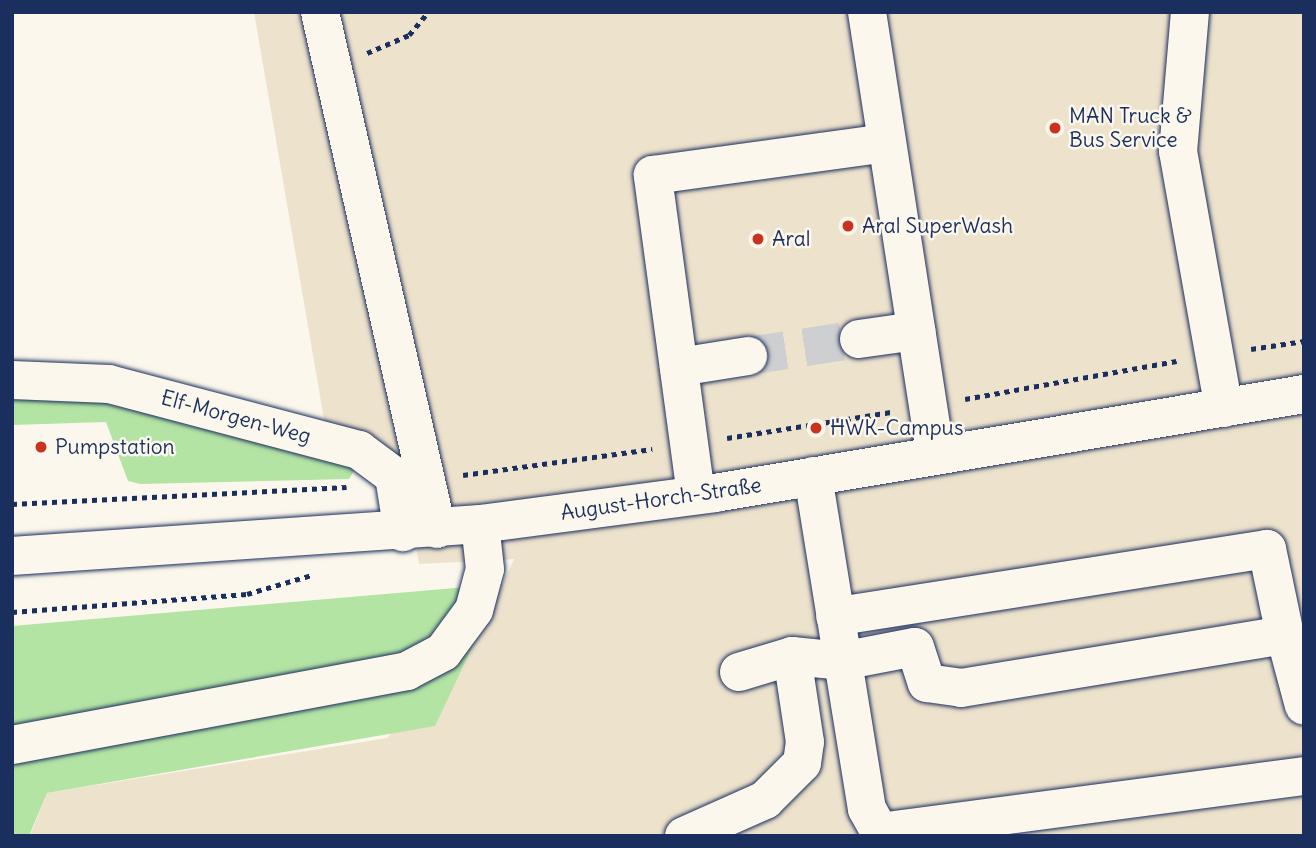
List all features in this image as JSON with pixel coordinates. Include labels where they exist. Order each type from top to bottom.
[{"type":"main road","points":[[320,12],[420,531]]},
{"type":"main road","points":[[867,12],[936,456]]},
{"type":"main road","points":[[1190,12],[1178,151],[1224,408]]},
{"type":"main road","points":[[696,495],[653,175],[887,143]]},
{"type":"main road","points":[[859,339],[916,331]]},
{"type":"main road","points":[[679,367],[748,356]]},
{"type":"main road","name":"Elf-Morgen-Weg","points":[[12,380],[109,384],[319,440],[382,463],[410,482]]},
{"type":"main road","name":"August-Horch-Straße","points":[[12,556],[420,531],[480,524],[696,495],[1304,394]]},
{"type":"main road","points":[[813,476],[867,809],[881,834],[1304,776]]},
{"type":"main road","points":[[12,745],[407,671],[443,652],[474,610],[485,569],[480,524]]},
{"type":"main road","points":[[835,617],[1267,549],[1285,635],[1304,706]]},
{"type":"main road","points":[[906,606],[915,647],[927,683],[961,688],[1285,635]]},
{"type":"main road","points":[[739,672],[792,656],[842,660],[915,647]]},
{"type":"main road","points":[[686,836],[765,800],[802,763],[805,742],[792,656]]},
{"type":"path","points":[[332,68],[409,35],[428,12]]},
{"type":"path","points":[[12,504],[410,482],[689,444],[1304,341]]},
{"type":"path","points":[[12,612],[247,594],[326,569]]},
{"type":"shaded area","points":[[254,12],[1304,12],[1304,836],[30,836],[47,793],[387,738],[482,631],[514,559],[419,564],[401,455],[325,425]]},
{"type":"green space","points":[[51,389],[356,467],[349,479],[140,484],[128,481],[106,422],[12,425],[12,394]]},
{"type":"green space","points":[[502,584],[435,726],[47,793],[29,836],[12,836],[12,626]]},
{"type":"tunnel","points":[[748,356],[859,339]]},
{"type":"place","name":"MAN Truck & Bus Service","points":[[1055,128]]},
{"type":"place","name":"Aral SuperWash","points":[[848,226]]},
{"type":"place","name":"Aral","points":[[758,239]]},
{"type":"place","name":"HWK-Campus","points":[[816,428]]},
{"type":"place","name":"Pumpstation","points":[[41,447]]}]
